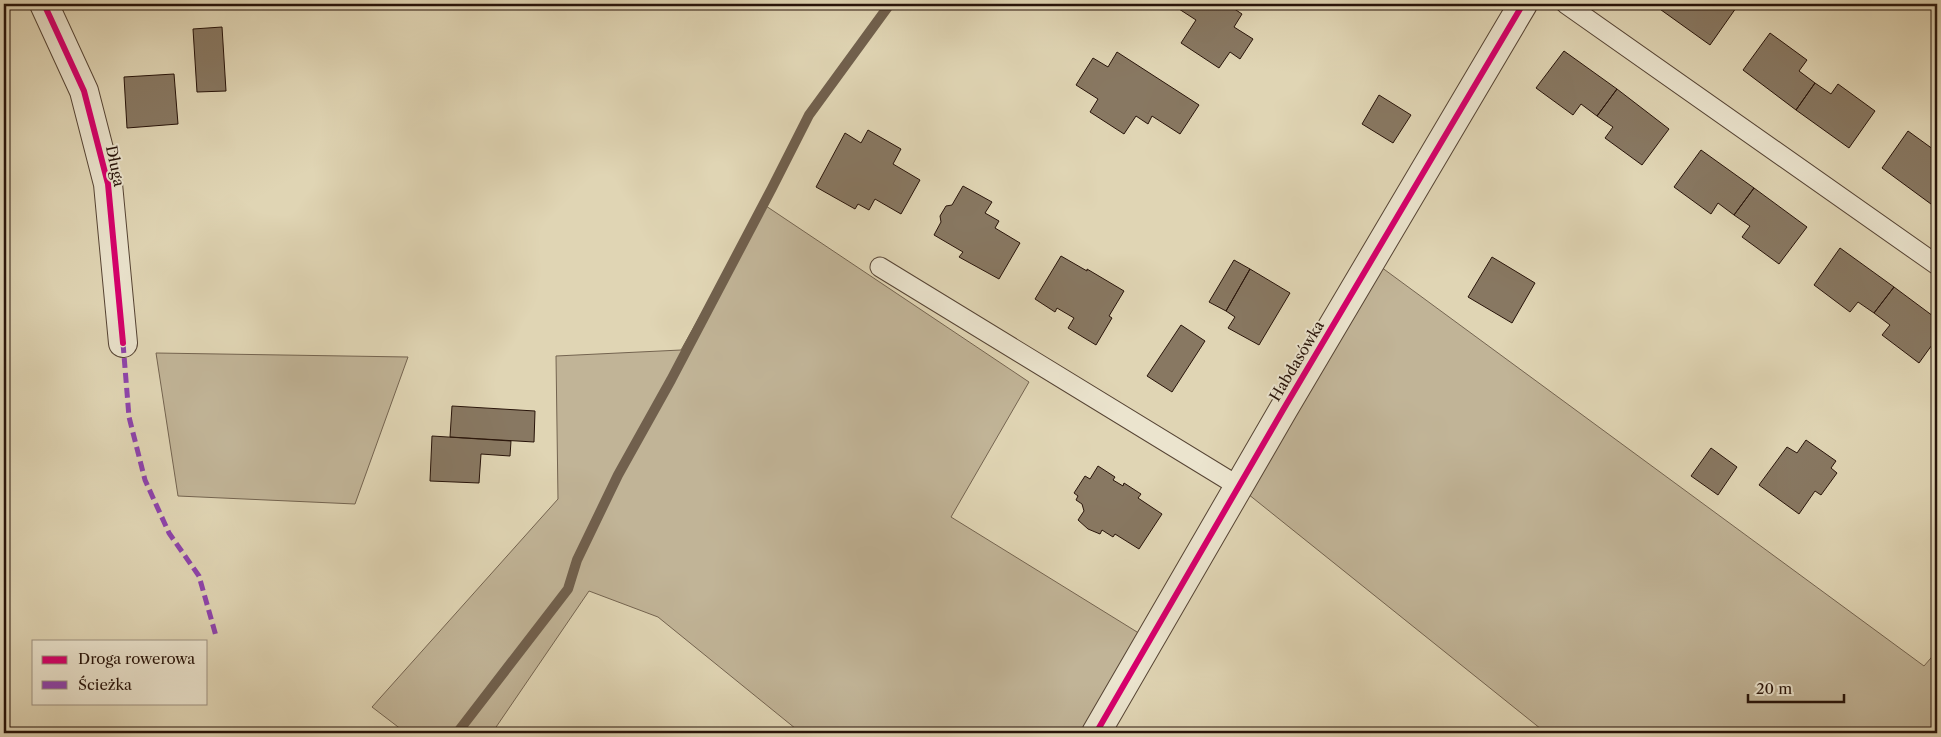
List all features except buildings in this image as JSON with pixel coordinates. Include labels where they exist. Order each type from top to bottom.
[{"type":"street","name":"Długa","points":[[44,4],[84,91],[108,184],[123,343]]},
{"type":"street","name":"Habdasówka","points":[[1096,733],[1238,486],[1523,4]]},
{"type":"lane","points":[[1566,4],[1937,265]]},
{"type":"lane","points":[[880,267],[1238,486]]},
{"type":"shaded area","points":[[763,204],[1029,382],[951,517],[1150,640],[1096,733],[801,733],[658,617],[589,591],[492,733],[406,733],[372,707],[558,499],[556,356],[681,350]]},
{"type":"shaded area","points":[[1381,267],[1924,666],[1937,651],[1937,733],[1546,733],[1238,486]]},
{"type":"shaded area","points":[[156,353],[408,357],[355,504],[178,496]]},
{"type":"waterway","points":[[457,733],[568,589],[577,560],[618,475],[671,380],[809,115],[890,4]]},
{"type":"marked path","points":[[123,343],[129,417],[145,480],[169,533],[199,576],[216,636]]},
{"type":"cycle path","points":[[44,4],[84,91],[108,184],[123,343]]},
{"type":"cycle path","points":[[1096,733],[1283,410],[1523,4]]}]
